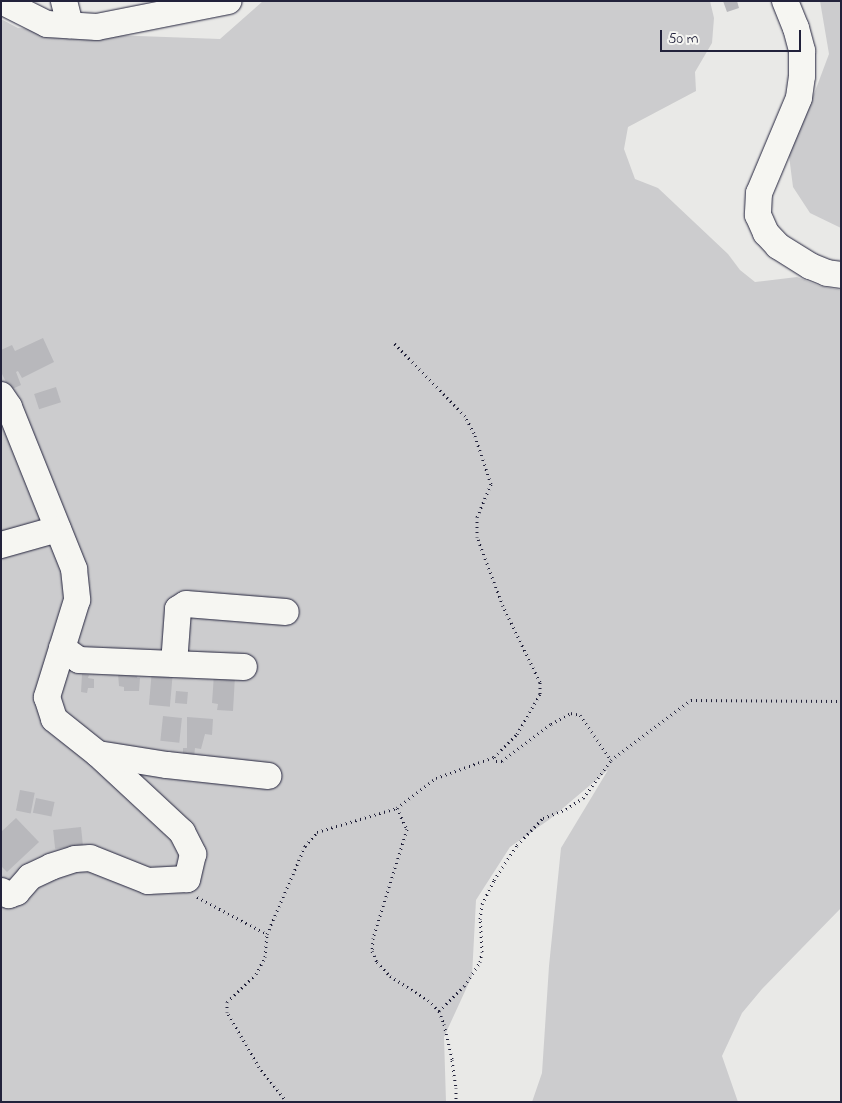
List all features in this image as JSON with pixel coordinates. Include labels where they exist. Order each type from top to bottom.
[{"type":"street","points":[[1,2],[47,24],[67,13],[98,27],[228,1]]},
{"type":"street","points":[[785,1],[796,28],[802,51],[802,76],[798,98],[759,193],[758,215],[766,233],[778,246],[810,266],[827,273],[841,275]]},
{"type":"street","points":[[1,395],[9,407],[74,569],[77,600],[47,696],[54,719],[98,754],[182,832],[193,854],[187,879],[148,881],[90,858],[75,859],[51,867],[30,877],[17,892],[9,895],[1,891]]},
{"type":"street","points":[[1,545],[58,529]]},
{"type":"street","points":[[174,664],[178,609],[186,604],[286,612]]},
{"type":"street","points":[[62,648],[79,660],[244,667]]},
{"type":"street","points":[[98,754],[167,765],[268,776]]},
{"type":"path","points":[[287,1102],[259,1066],[228,1012],[228,1002],[256,974],[265,957],[267,934],[306,846],[317,832],[397,808],[436,778],[494,757],[517,734],[540,694],[540,682],[502,606],[477,537],[478,517],[491,484],[474,434],[465,416],[394,343]]},
{"type":"path","points":[[439,1012],[464,986],[480,962],[482,952],[480,919],[482,904],[494,880],[513,851],[543,818],[583,798],[611,760],[691,700],[841,701]]},
{"type":"path","points":[[494,757],[496,760],[502,761],[551,724],[571,713],[580,715],[611,760]]},
{"type":"path","points":[[397,808],[406,829],[373,938],[372,951],[377,962],[390,976],[428,1000],[439,1012],[444,1024],[452,1060],[456,1102]]},
{"type":"path","points":[[187,879],[198,899],[267,934]]},
{"type":"shaded area","points":[[263,1],[710,1],[714,18],[712,43],[695,72],[696,91],[628,127],[624,149],[635,179],[658,188],[728,254],[740,270],[755,282],[797,277],[820,286],[841,290],[841,908],[762,989],[742,1013],[722,1056],[738,1102],[532,1102],[542,1073],[549,966],[561,848],[608,770],[550,819],[510,847],[476,900],[472,976],[444,1037],[446,1102],[1,1102],[1,19],[18,28],[111,35],[220,39]]},
{"type":"shaded area","points":[[820,1],[841,1],[841,228],[810,213],[793,187],[788,148],[814,94],[829,54]]},
{"type":"building","points":[[723,1],[737,1],[739,8],[727,12]]},
{"type":"building","points":[[43,338],[54,362],[22,378],[18,371],[16,372],[21,385],[10,390],[1,372],[1,350],[12,345],[15,351]]},
{"type":"building","points":[[56,387],[61,402],[39,409],[34,394]]},
{"type":"building","points":[[152,670],[173,672],[170,707],[149,705]]},
{"type":"building","points":[[138,671],[137,678],[140,678],[139,691],[124,691],[124,687],[119,686],[118,674]]},
{"type":"building","points":[[82,674],[89,675],[88,678],[94,679],[94,688],[88,688],[87,693],[81,692]]},
{"type":"building","points":[[214,674],[235,676],[233,711],[217,710],[218,704],[212,703]]},
{"type":"building","points":[[176,691],[188,692],[187,704],[175,703]]},
{"type":"building","points":[[163,716],[182,718],[179,743],[160,741]]},
{"type":"building","points":[[187,717],[213,719],[212,735],[205,734],[201,749],[195,748],[194,758],[183,757],[183,748],[187,748]]},
{"type":"building","points":[[20,790],[35,793],[31,813],[16,811]]},
{"type":"building","points":[[36,798],[55,802],[51,817],[33,813]]},
{"type":"building","points":[[16,818],[39,842],[7,872],[1,866],[1,832]]},
{"type":"building","points":[[81,827],[83,846],[55,849],[53,830]]}]
